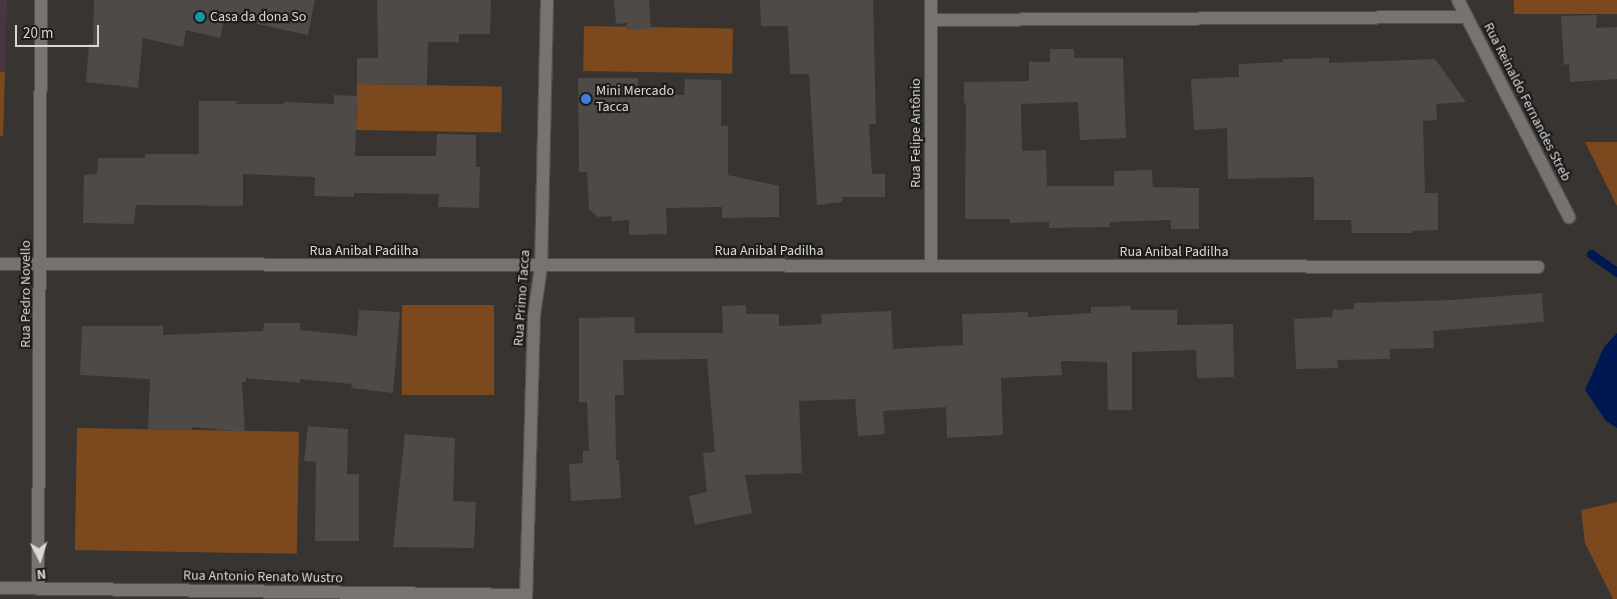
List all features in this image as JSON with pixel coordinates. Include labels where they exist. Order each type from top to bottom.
[{"type":"street","name":"Rua Pedro Novello","points":[[38,588],[41,0]]},
{"type":"street","name":"Rua Primo Tacca","points":[[526,597],[534,315],[541,267],[547,0]]},
{"type":"street","name":"Rua Felipe Antônio","points":[[931,0],[931,266]]},
{"type":"street","name":"Rua Reinaldo Fernandes Streb","points":[[1458,0],[1569,217]]},
{"type":"street","points":[[931,20],[1467,17]]},
{"type":"street","name":"Rua Anibal Padilha","points":[[0,264],[541,267],[1538,267]]},
{"type":"street","name":"Rua Antonio Renato Wustro","points":[[0,588],[526,597]]},
{"type":"shaded area","points":[[0,0],[7,0],[5,72],[0,72]]},
{"type":"shaded area","points":[[1514,0],[1617,0],[1617,14],[1514,14]]},
{"type":"shaded area","points":[[584,26],[733,29],[732,74],[583,71]]},
{"type":"shaded area","points":[[0,72],[5,72],[3,136],[0,136]]},
{"type":"shaded area","points":[[357,84],[502,87],[501,133],[356,130]]},
{"type":"shaded area","points":[[1585,142],[1617,142],[1617,206]]},
{"type":"shaded area","points":[[402,305],[494,305],[494,395],[402,395]]},
{"type":"shaded area","points":[[1617,333],[1617,428],[1606,421],[1585,390],[1604,347]]},
{"type":"shaded area","points":[[77,428],[299,432],[297,554],[75,550]]},
{"type":"shaded area","points":[[1617,502],[1617,599],[1613,599],[1585,543],[1581,510]]},
{"type":"building","points":[[94,0],[315,0],[308,35],[225,17],[220,38],[186,30],[183,47],[143,38],[138,88],[86,82],[89,44],[93,44]]},
{"type":"building","points":[[377,0],[491,0],[490,34],[459,34],[459,42],[428,42],[427,85],[357,84],[357,58],[378,58]]},
{"type":"building","points":[[614,0],[649,0],[651,29],[627,30],[627,23],[616,24]]},
{"type":"building","points":[[760,0],[873,0],[876,124],[869,124],[872,174],[885,174],[885,197],[842,197],[842,202],[817,205],[809,74],[790,74],[788,26],[761,26]]},
{"type":"building","points":[[1597,15],[1596,28],[1617,27],[1617,79],[1570,82],[1569,64],[1564,65],[1561,16]]},
{"type":"building","points":[[1050,49],[1074,49],[1074,58],[1123,58],[1126,138],[1080,140],[1078,102],[1021,104],[1022,151],[1046,150],[1047,186],[1114,186],[1114,171],[1152,170],[1153,187],[1199,188],[1199,229],[1171,229],[1171,220],[1110,222],[1110,227],[1049,228],[1049,222],[1010,223],[1010,219],[965,219],[966,103],[964,103],[964,82],[1029,81],[1029,62],[1050,62]]},
{"type":"building","points":[[1329,58],[1329,63],[1435,59],[1466,102],[1436,104],[1437,120],[1423,121],[1425,193],[1438,193],[1438,230],[1413,231],[1413,233],[1352,233],[1351,220],[1314,220],[1314,177],[1228,179],[1227,128],[1194,130],[1191,79],[1239,77],[1239,64],[1283,62],[1283,59]]},
{"type":"building","points":[[578,78],[638,78],[638,95],[684,95],[685,79],[721,80],[721,126],[728,126],[728,175],[779,186],[779,217],[722,218],[722,207],[666,208],[667,234],[629,235],[629,220],[612,221],[611,216],[598,217],[589,209],[587,172],[579,172]]},
{"type":"building","points":[[334,95],[357,96],[355,156],[436,156],[437,134],[476,135],[476,167],[480,167],[479,208],[438,207],[439,194],[354,193],[354,197],[314,196],[315,177],[243,174],[243,206],[136,205],[134,224],[83,223],[84,175],[97,174],[98,158],[145,158],[145,154],[199,154],[199,101],[237,101],[236,104],[284,104],[284,102],[334,104]]},
{"type":"building","points":[[1542,293],[1544,322],[1433,331],[1434,348],[1390,349],[1390,359],[1337,360],[1338,368],[1296,369],[1294,319],[1332,317],[1333,310],[1354,309],[1354,303],[1451,300]]},
{"type":"building","points":[[746,305],[746,314],[779,314],[779,326],[822,324],[821,314],[891,311],[893,349],[963,345],[962,314],[1028,312],[1028,317],[1091,313],[1091,307],[1130,306],[1131,310],[1177,310],[1177,325],[1233,324],[1234,377],[1197,378],[1196,350],[1132,352],[1132,410],[1108,410],[1107,362],[1061,361],[1062,375],[1001,378],[1003,435],[947,438],[946,407],[883,411],[885,434],[858,436],[855,399],[799,401],[802,473],[745,475],[752,513],[695,525],[689,496],[707,492],[703,453],[715,452],[707,359],[623,360],[624,395],[615,395],[616,460],[619,460],[621,498],[571,501],[569,464],[583,463],[583,451],[589,451],[587,402],[579,402],[579,318],[634,317],[635,333],[723,333],[722,306]]},
{"type":"building","points":[[359,310],[400,312],[393,393],[351,388],[352,384],[300,379],[300,383],[246,378],[246,382],[242,382],[245,432],[192,427],[192,430],[148,429],[150,379],[80,375],[82,326],[163,326],[163,335],[263,331],[264,323],[300,323],[300,330],[357,336]]},
{"type":"building","points":[[308,426],[348,429],[347,474],[359,474],[359,541],[315,541],[316,462],[304,461]]},
{"type":"building","points":[[405,434],[455,438],[453,501],[476,502],[474,548],[393,547]]},
{"type":"waterway","points":[[1591,254],[1617,272]]},
{"type":"place","name":"Casa da dona So","points":[[200,17]]},
{"type":"place","name":"Mini Mercado Tacca","points":[[586,99]]}]
